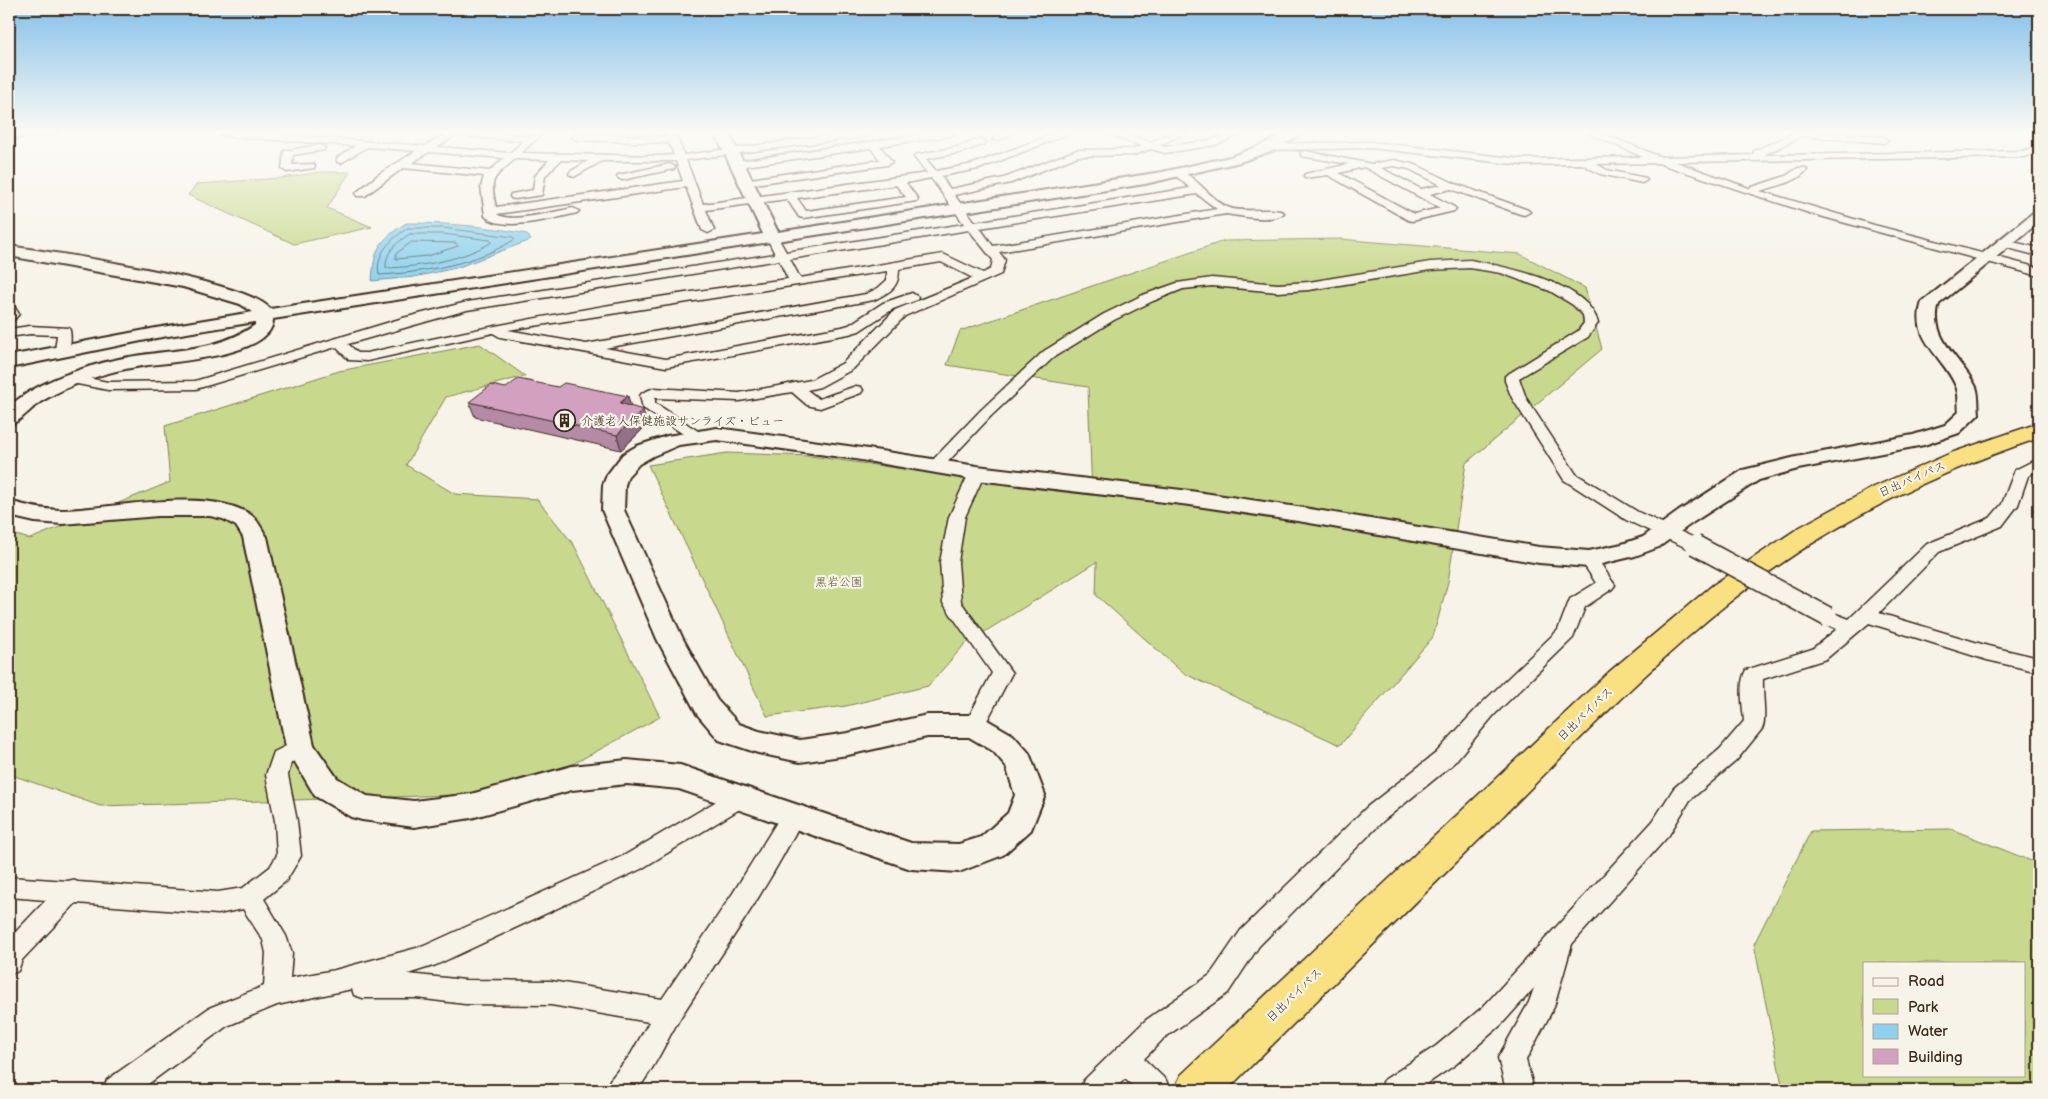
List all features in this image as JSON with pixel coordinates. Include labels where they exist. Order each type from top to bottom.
[{"type":"highway","name":"日出バイパス","points":[[1196,1090],[1620,680],[1738,580],[1799,539],[1850,508],[1896,484],[1951,461],[2039,430]]},
{"type":"street","points":[[361,194],[373,184]]},
{"type":"street","points":[[487,184],[486,187],[495,201],[491,216],[494,219],[502,221],[576,211]]},
{"type":"street","points":[[495,201],[538,193],[537,184]]},
{"type":"street","points":[[495,201],[675,184]]},
{"type":"street","points":[[690,184],[708,230]]},
{"type":"street","points":[[747,184],[772,238],[796,282]]},
{"type":"street","points":[[699,208],[873,184]]},
{"type":"street","points":[[790,195],[803,215],[913,199],[902,184]]},
{"type":"street","points":[[696,436],[648,404],[647,396],[654,392],[739,398],[815,384],[848,366],[900,313],[997,271],[999,260],[970,226],[960,209],[940,184]]},
{"type":"street","points":[[946,193],[986,184]]},
{"type":"street","points":[[9,362],[156,333],[264,315],[1115,184]]},
{"type":"street","points":[[1193,184],[1226,211]]},
{"type":"street","points":[[1352,184],[1412,218],[1450,209],[1402,184]]},
{"type":"street","points":[[1448,184],[1524,212]]},
{"type":"street","points":[[1731,184],[1837,218],[2039,272]]},
{"type":"street","points":[[1750,191],[1771,184]]},
{"type":"street","points":[[1418,193],[1452,186]]},
{"type":"street","points":[[72,379],[93,384],[116,386],[196,385],[408,320],[467,306],[1200,190]]},
{"type":"street","points":[[990,250],[1226,211],[1258,215],[1278,214]]},
{"type":"street","points":[[9,508],[19,512],[60,517],[193,507],[221,510],[243,520],[254,537],[300,747],[326,787],[362,808],[414,814],[471,806],[572,778],[627,772],[680,778],[910,856],[959,858],[992,846],[1020,821],[1030,796],[1019,761],[1003,743],[974,726],[927,726],[848,744],[800,751],[758,742],[729,732],[707,707],[670,639],[613,510],[614,485],[618,475],[631,459],[674,440],[717,434],[855,453],[977,474],[1190,498],[1322,518],[1539,555],[1589,559],[1627,551],[1651,542],[1687,516],[1751,475],[1796,463],[1917,441],[1952,429],[1969,414],[1967,388],[1928,326],[1927,310],[1931,302],[1983,258],[2004,244],[2039,215]]},
{"type":"street","points":[[2004,244],[2039,252]]},
{"type":"street","points":[[9,250],[198,285],[234,294],[252,302],[261,309],[264,315],[264,328],[252,338],[211,352],[124,363],[72,379],[30,401],[9,419]]},
{"type":"street","points":[[338,342],[354,357],[358,358],[487,330],[943,258],[983,278]]},
{"type":"street","points":[[935,466],[986,413],[1049,354],[1109,317],[1162,292],[1181,286],[1212,282],[1278,288],[1309,286],[1430,266],[1470,264],[1504,270],[1554,288],[1578,302],[1589,314],[1591,323],[1583,334],[1512,376],[1512,382],[1519,398],[1570,477],[1632,516],[1695,545],[1828,617],[1858,622],[2039,665]]},
{"type":"street","points":[[580,348],[869,297],[893,281],[893,267]]},
{"type":"street","points":[[487,330],[666,363],[844,331],[854,328],[888,306],[914,296],[934,298]]},
{"type":"street","points":[[9,309],[12,314],[9,317]]},
{"type":"street","points":[[9,333],[30,330],[64,331],[62,351]]},
{"type":"street","points":[[795,387],[812,402],[820,404],[856,390]]},
{"type":"street","points":[[1394,1090],[1446,1055],[1492,1016],[1661,828],[1682,794],[1728,755],[1755,723],[1752,697],[1753,675],[1819,654],[1858,622],[1933,548],[1996,522],[2010,505],[2021,473],[2039,463]]},
{"type":"street","points":[[974,726],[1002,672],[952,603],[949,562],[957,517],[977,474]]},
{"type":"street","points":[[1094,1090],[1142,1076],[1155,1029],[1219,984],[1250,938],[1311,876],[1375,814],[1444,759],[1488,710],[1566,633],[1578,603],[1606,585],[1589,559]]},
{"type":"street","points":[[9,887],[72,890],[218,903],[249,897],[278,874],[289,856],[286,821],[277,774],[282,758],[300,747]]},
{"type":"street","points":[[117,1090],[218,1017],[276,992],[335,982],[427,957],[632,862],[740,798]]},
{"type":"street","points":[[620,1090],[640,1064],[668,1013],[742,901],[793,816]]},
{"type":"street","points":[[9,963],[10,955],[72,890]]},
{"type":"street","points":[[249,897],[274,936],[279,953],[276,992]]},
{"type":"street","points":[[1520,1090],[1512,1058],[1541,1007],[1562,939]]},
{"type":"street","points":[[360,975],[363,986],[416,986],[465,992],[551,993],[668,1013]]},
{"type":"green space","points":[[197,184],[342,184],[327,208],[372,227],[294,244],[188,195]]},
{"type":"green space","name":"黒岩公園","points":[[1339,239],[1520,254],[1585,288],[1602,349],[1466,463],[1448,582],[1433,637],[1340,745],[1183,673],[1096,595],[1097,562],[965,644],[928,686],[846,706],[767,716],[648,465],[727,453],[810,456],[1092,495],[1088,387],[947,365],[960,331],[1224,241]]},
{"type":"green space","points":[[480,344],[525,376],[446,397],[406,465],[455,494],[537,499],[574,545],[660,717],[519,793],[100,806],[9,774],[9,533],[30,539],[170,482],[165,426],[339,371]]},
{"type":"green space","points":[[1951,829],[2039,864],[2039,1090],[1783,1090],[1754,944],[1811,831]]},
{"type":"water","points":[[406,223],[451,224],[497,229],[527,234],[531,240],[456,268],[414,277],[372,281],[374,261],[380,246],[390,235]]},
{"type":"building","points":[[518,379],[558,387],[564,383],[628,396],[620,403],[643,410],[617,435],[469,402],[491,385],[506,388]]},
{"type":"place","name":"介護老人保健施設サンライズ・ビュー","points":[[565,421]]}]
